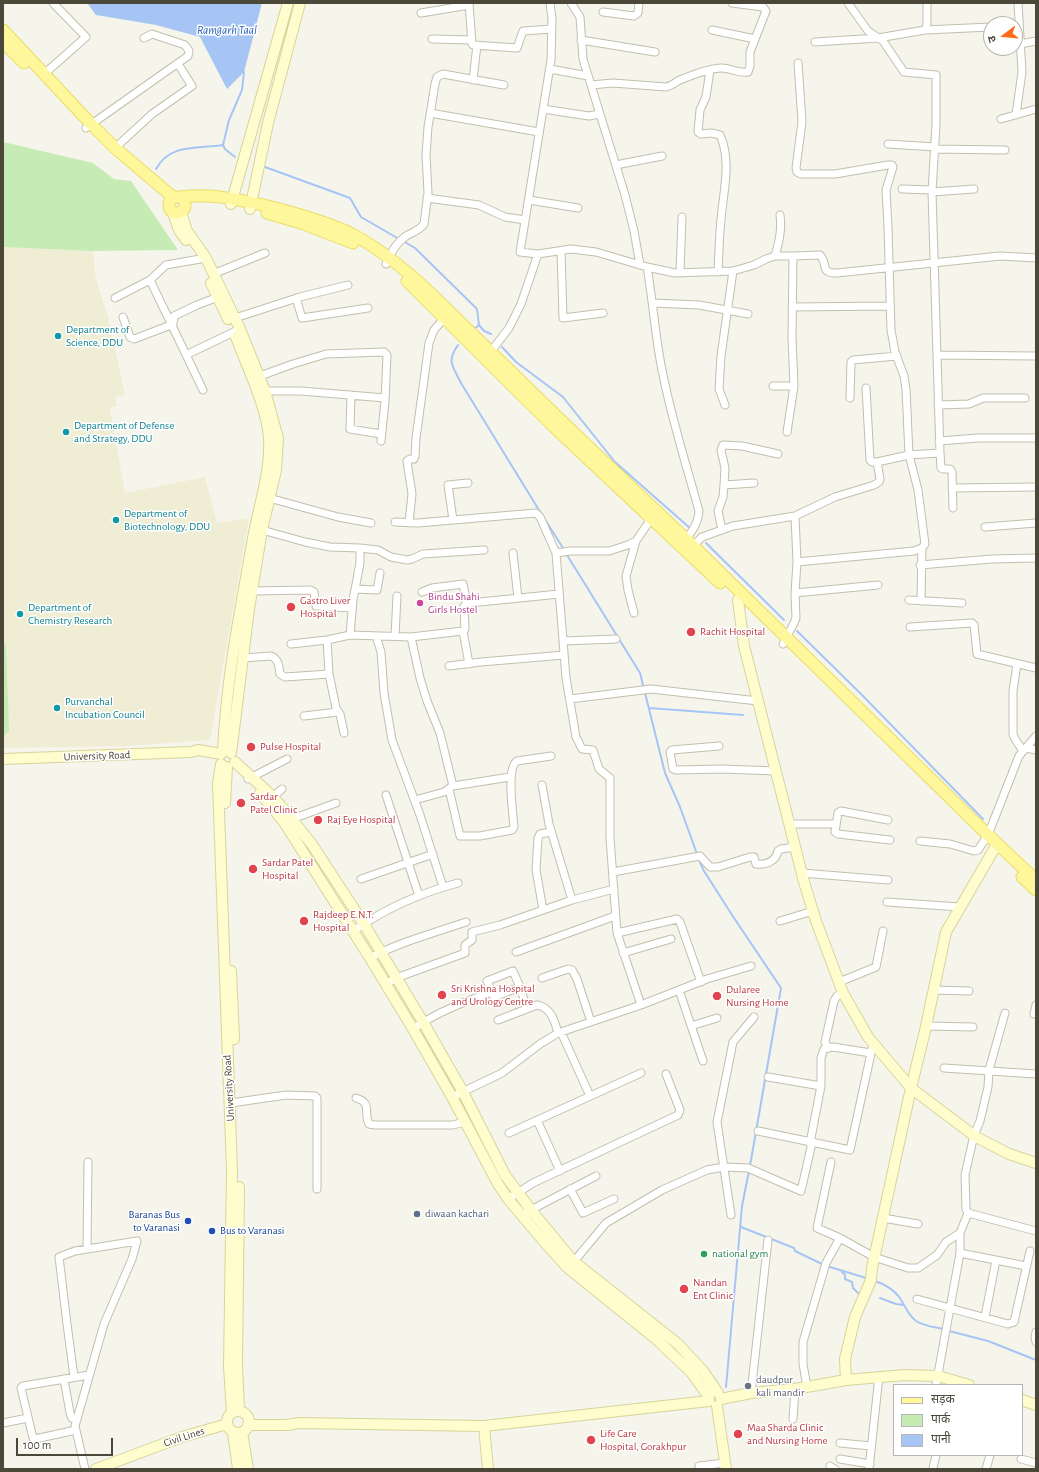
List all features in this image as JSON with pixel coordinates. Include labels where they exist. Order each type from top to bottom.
[{"type":"main road","points":[[232,201],[288,3]]},
{"type":"main road","points":[[251,206],[268,123],[300,3]]},
{"type":"main road","points":[[3,30],[44,74],[104,146],[177,204],[202,201],[232,201],[251,206],[350,241],[387,261],[408,282],[447,315],[488,355],[554,426],[687,545],[987,838],[1036,880]]},
{"type":"main road","points":[[3,42],[88,126],[115,148],[177,204],[187,231],[221,296],[260,376],[265,391],[278,438],[276,470],[262,530],[226,760]]},
{"type":"main road","points":[[202,258],[213,274],[221,296],[235,318],[237,331],[262,407],[269,436],[270,452],[236,632],[225,717],[226,760]]},
{"type":"main road","points":[[740,597],[744,646],[795,847],[813,911],[843,993],[868,1037],[872,1048],[911,1088],[974,1135],[1009,1154],[1036,1163]]},
{"type":"main road","name":"University Road","points":[[3,759],[191,752],[226,760],[218,784],[225,995],[234,1102],[229,1366],[235,1412]]},
{"type":"main road","points":[[226,760],[250,778],[270,798],[287,821],[413,1029],[452,1097],[498,1184],[508,1198],[526,1213],[571,1265],[655,1338],[691,1372],[715,1399],[726,1466]]},
{"type":"main road","points":[[287,821],[310,844],[364,924],[463,1092],[505,1174],[518,1192],[526,1213]]},
{"type":"main road","points":[[996,846],[1036,890]]},
{"type":"main road","points":[[846,1380],[845,1359],[855,1317],[871,1280],[874,1257],[946,932],[996,846]]},
{"type":"main road","name":"Civil Lines","points":[[96,1469],[182,1437],[240,1426],[286,1425],[299,1423],[484,1426],[715,1399],[751,1393],[795,1389],[879,1376],[905,1374],[937,1381],[961,1384]]},
{"type":"main road","points":[[1023,1400],[1036,1404]]},
{"type":"main road","points":[[238,1469],[240,1426],[246,1414],[235,1412],[227,1419],[240,1426]]},
{"type":"main road","points":[[240,1426],[248,1469]]},
{"type":"main road","points":[[484,1426],[488,1469]]},
{"type":"street","points":[[44,74],[86,38],[53,3]]},
{"type":"street","points":[[550,3],[552,29],[550,69],[520,252],[538,254],[570,249],[596,252],[643,266],[680,272],[733,271],[754,265],[775,256],[820,255],[828,273],[856,272],[1000,256],[1036,258]]},
{"type":"street","points":[[570,3],[580,17],[583,59],[616,165],[653,303],[654,322],[667,393],[699,511],[695,528],[687,545]]},
{"type":"street","points":[[603,12],[634,16],[638,13],[639,3]]},
{"type":"street","points":[[591,85],[613,82],[669,87],[684,78],[710,70],[726,68],[744,73],[748,72],[750,66],[750,52],[766,11],[765,8],[732,3]]},
{"type":"street","points":[[848,3],[868,31],[883,41],[904,72],[936,75],[935,148],[932,191],[939,441],[941,468],[950,469],[952,471],[953,508]]},
{"type":"street","points":[[925,30],[927,24],[927,3]]},
{"type":"street","points":[[1017,16],[1018,3]]},
{"type":"street","points":[[421,13],[469,4],[475,43],[473,80]]},
{"type":"street","points":[[815,42],[878,38],[925,30],[983,26]]},
{"type":"street","points":[[432,39],[517,48],[523,31],[552,29]]},
{"type":"street","points":[[712,30],[755,38]]},
{"type":"street","points":[[88,126],[188,56],[189,51],[185,46],[152,34],[144,38]]},
{"type":"street","points":[[582,40],[655,52]]},
{"type":"street","points":[[1023,43],[1036,41]]},
{"type":"street","points":[[1016,115],[1022,72],[1021,56]]},
{"type":"street","points":[[798,63],[802,115],[796,168],[797,172],[800,174],[831,174],[888,164],[892,165],[893,169],[886,190],[891,330],[897,356],[904,376],[909,455],[918,490],[924,534],[925,544],[922,548],[920,565],[921,601]]},
{"type":"street","points":[[115,148],[152,114],[192,86],[178,64]]},
{"type":"street","points":[[550,69],[588,76]]},
{"type":"street","points":[[710,70],[706,97],[700,110],[698,132],[701,134],[711,133],[720,135],[724,146],[726,161],[718,272]]},
{"type":"street","points":[[387,261],[393,249],[404,237],[421,228],[424,224],[427,198],[426,154],[428,128],[434,84],[437,77],[443,74],[504,85]]},
{"type":"street","points":[[543,109],[589,116],[599,114]]},
{"type":"street","points":[[1001,119],[1036,109]]},
{"type":"street","points":[[430,113],[539,132]]},
{"type":"street","points":[[888,144],[935,148],[1005,150]]},
{"type":"street","points":[[616,165],[662,156]]},
{"type":"street","points":[[902,189],[932,191],[974,189]]},
{"type":"street","points":[[427,198],[479,206],[504,217],[525,220]]},
{"type":"street","points":[[529,200],[578,208]]},
{"type":"street","points":[[775,256],[782,227],[780,216]]},
{"type":"street","points":[[680,272],[682,217]]},
{"type":"street","points":[[561,251],[563,318],[604,313]]},
{"type":"street","points":[[213,274],[265,252]]},
{"type":"street","points":[[488,355],[509,328],[521,304],[538,254]]},
{"type":"street","points":[[787,432],[794,386],[792,307],[793,256]]},
{"type":"street","points":[[115,298],[150,280],[166,265],[202,258]]},
{"type":"street","points":[[724,405],[719,389],[721,356],[733,271]]},
{"type":"street","points":[[150,280],[203,390]]},
{"type":"street","points":[[235,318],[296,298],[348,285]]},
{"type":"street","points":[[123,317],[132,339],[171,325],[173,323],[174,316],[221,296]]},
{"type":"street","points":[[296,298],[302,318],[368,308]]},
{"type":"street","points":[[653,303],[699,304],[727,311],[748,314]]},
{"type":"street","points":[[792,307],[890,306]]},
{"type":"street","points":[[409,523],[412,494],[407,461],[414,459],[415,456],[417,430],[429,343],[434,330],[447,315]]},
{"type":"street","points":[[186,355],[237,331]]},
{"type":"street","points":[[260,376],[326,354],[384,352],[387,355],[381,437],[350,429],[351,395]]},
{"type":"street","points":[[937,355],[1036,356]]},
{"type":"street","points":[[850,398],[851,362],[853,360],[897,356]]},
{"type":"street","points":[[772,386],[794,386]]},
{"type":"street","points":[[866,388],[870,460],[872,462],[909,455],[940,453]]},
{"type":"street","points":[[265,391],[301,391],[385,398]]},
{"type":"street","points":[[938,405],[969,404],[983,398],[1025,398]]},
{"type":"street","points":[[939,441],[978,438],[1036,438]]},
{"type":"street","points":[[722,530],[718,511],[723,497],[724,485],[725,468],[721,450],[723,446],[742,446],[778,454]]},
{"type":"street","points":[[687,545],[702,537],[733,526],[795,516],[835,497],[874,485],[879,482],[880,479],[877,462]]},
{"type":"street","points":[[453,520],[448,485],[468,483]]},
{"type":"street","points":[[724,485],[754,483]]},
{"type":"street","points":[[952,488],[1036,487]]},
{"type":"street","points":[[269,498],[338,517],[371,523]]},
{"type":"street","points":[[395,522],[409,523],[536,513],[540,517],[556,553],[564,655],[576,738],[582,749],[593,750],[599,770],[610,778],[610,838],[617,933],[641,1005]]},
{"type":"street","points":[[634,614],[626,576],[636,541],[654,515]]},
{"type":"street","points":[[785,641],[796,618],[795,516]]},
{"type":"street","points":[[986,527],[1036,523]]},
{"type":"street","points":[[262,530],[305,542],[330,547],[378,550],[392,557],[407,560],[423,554],[484,550]]},
{"type":"street","points":[[556,553],[570,551],[609,551],[636,541]]},
{"type":"street","points":[[350,635],[352,608],[360,563],[360,548]]},
{"type":"street","points":[[796,562],[914,551],[922,548]]},
{"type":"street","points":[[513,553],[518,598]]},
{"type":"street","points":[[920,565],[992,558],[1036,558]]},
{"type":"street","points":[[355,589],[377,590],[380,573]]},
{"type":"street","points":[[422,592],[432,588],[463,584],[467,604],[464,606],[465,629],[463,632],[469,664]]},
{"type":"street","points":[[795,593],[878,585]]},
{"type":"street","points":[[252,591],[310,590],[314,592],[316,606],[352,608]]},
{"type":"street","points":[[467,604],[559,594]]},
{"type":"street","points":[[395,636],[397,596]]},
{"type":"street","points":[[909,600],[962,603]]},
{"type":"street","points":[[910,627],[972,623],[974,626],[977,654],[1036,668]]},
{"type":"street","points":[[291,644],[327,640],[350,635],[411,637],[463,632]]},
{"type":"street","points":[[376,636],[381,652],[384,693],[392,740],[415,800],[443,887]]},
{"type":"street","points":[[411,637],[420,678],[440,734],[460,836],[480,836],[513,829],[510,777],[515,761],[551,756]]},
{"type":"street","points":[[563,641],[616,639]]},
{"type":"street","points":[[327,640],[329,674],[336,708],[344,733]]},
{"type":"street","points":[[449,666],[564,655]]},
{"type":"street","points":[[243,658],[275,657],[277,659],[280,674],[285,677],[329,674]]},
{"type":"street","points":[[1017,664],[1013,691],[1014,734],[1024,750]]},
{"type":"street","points":[[570,699],[612,695],[641,689],[651,689],[758,700]]},
{"type":"street","points":[[304,716],[338,712]]},
{"type":"street","points":[[920,841],[950,844],[976,851],[987,838],[1019,756],[1036,736]]},
{"type":"street","points":[[719,746],[672,750],[670,752],[673,769],[776,771]]},
{"type":"street","points":[[1024,750],[1036,750]]},
{"type":"street","points":[[250,778],[287,759]]},
{"type":"street","points":[[415,800],[444,792],[451,788],[510,777]]},
{"type":"street","points":[[542,785],[551,832],[572,900]]},
{"type":"street","points":[[270,798],[282,789]]},
{"type":"street","points":[[386,796],[419,896]]},
{"type":"street","points":[[287,821],[336,804]]},
{"type":"street","points":[[888,820],[841,811],[838,813],[835,832],[838,834],[890,840]]},
{"type":"street","points":[[790,824],[836,824]]},
{"type":"street","points":[[543,910],[536,870],[538,838],[540,834],[551,832]]},
{"type":"street","points":[[613,872],[700,856],[710,866],[718,867],[750,856],[754,857],[756,864],[761,864],[773,861],[777,857],[778,851],[781,849],[795,847]]},
{"type":"street","points":[[361,879],[433,854]]},
{"type":"street","points":[[802,873],[888,880]]},
{"type":"street","points":[[353,931],[396,905],[443,887],[458,883]]},
{"type":"street","points":[[386,984],[396,978],[465,953],[465,945],[472,940],[472,932],[572,900],[614,889]]},
{"type":"street","points":[[887,902],[960,907]]},
{"type":"street","points":[[780,921],[813,911]]},
{"type":"street","points":[[516,952],[615,916]]},
{"type":"street","points":[[617,933],[677,919],[680,922],[701,982]]},
{"type":"street","points":[[370,958],[466,922]]},
{"type":"street","points":[[839,982],[876,967],[883,931]]},
{"type":"street","points":[[623,953],[671,939]]},
{"type":"street","points":[[452,1097],[502,1073],[540,1044],[560,1032],[641,1005],[701,982],[751,966]]},
{"type":"street","points":[[542,978],[568,969],[572,970],[577,980],[591,1022]]},
{"type":"street","points":[[520,987],[494,997],[487,981],[513,971],[520,987],[527,1009]]},
{"type":"street","points":[[679,990],[703,1061]]},
{"type":"street","points":[[934,990],[969,991]]},
{"type":"street","points":[[413,1029],[423,1022],[459,1004],[492,992]]},
{"type":"street","points":[[828,1047],[826,1042],[834,1001],[837,996],[843,993]]},
{"type":"street","points":[[498,1020],[537,1005],[548,1011],[553,1017],[590,1096]]},
{"type":"street","points":[[1034,1014],[1036,1005]]},
{"type":"street","points":[[937,1381],[960,1252],[960,1233],[968,1213],[966,1209],[965,1175],[974,1135],[980,1121],[988,1087],[989,1070],[1004,1013]]},
{"type":"street","points":[[731,1215],[717,1122],[734,1042],[754,1017]]},
{"type":"street","points":[[691,1026],[717,1018]]},
{"type":"street","points":[[926,1026],[973,1027]]},
{"type":"street","points":[[571,1265],[606,1223],[662,1190],[707,1170],[724,1167],[748,1168],[801,1191],[811,1143],[821,1086],[822,1052],[824,1048],[828,1047],[872,1048],[850,1150],[811,1143],[758,1131]]},
{"type":"street","points":[[944,1068],[1036,1074]]},
{"type":"street","points":[[509,1133],[641,1073]]},
{"type":"street","points":[[508,1198],[560,1170],[678,1115],[680,1110],[666,1074]]},
{"type":"street","points":[[768,1077],[821,1086]]},
{"type":"street","points":[[234,1102],[286,1095],[315,1096],[317,1098],[316,1189]]},
{"type":"street","points":[[356,1098],[362,1100],[366,1104],[366,1119],[369,1124],[453,1125],[465,1122]]},
{"type":"street","points":[[537,1120],[560,1170]]},
{"type":"street","points":[[87,1249],[88,1162]]},
{"type":"street","points":[[831,1162],[817,1228],[840,1238],[874,1257],[908,1268],[918,1268],[936,1255],[946,1242],[960,1233]]},
{"type":"street","points":[[526,1213],[596,1176]]},
{"type":"street","points":[[570,1190],[584,1213],[614,1199]]},
{"type":"street","points":[[968,1213],[1036,1231]]},
{"type":"street","points":[[883,1218],[918,1224]]},
{"type":"street","points":[[808,1387],[803,1364],[803,1342],[826,1263],[840,1238]]},
{"type":"street","points":[[751,1393],[768,1240]]},
{"type":"street","points":[[74,1377],[59,1258],[64,1254],[137,1241],[130,1264],[104,1324],[77,1420],[76,1430],[84,1469]]},
{"type":"street","points":[[916,1299],[1008,1324],[1014,1322],[1030,1251]]},
{"type":"street","points":[[960,1252],[1026,1266]]},
{"type":"street","points":[[985,1317],[996,1260]]},
{"type":"street","points":[[1036,1332],[1036,1342]]},
{"type":"street","points":[[76,1430],[35,1439],[32,1436],[22,1386],[89,1375]]},
{"type":"street","points":[[840,1459],[869,1466],[879,1376]]},
{"type":"street","points":[[64,1379],[70,1413],[72,1418],[77,1420]]},
{"type":"street","points":[[793,1419],[795,1389]]},
{"type":"street","points":[[3,1423],[28,1418]]},
{"type":"street","points":[[840,1443],[871,1446]]},
{"type":"street","points":[[933,1468],[936,1456]]},
{"type":"street","points":[[986,1469],[990,1456]]},
{"type":"street","points":[[1021,1459],[1036,1463]]},
{"type":"street","points":[[700,1466],[726,1466]]},
{"type":"shaded area","points":[[3,247],[93,251],[96,279],[108,317],[125,395],[115,397],[117,406],[110,408],[125,493],[205,477],[217,523],[249,518],[210,740],[125,746],[3,748]]},
{"type":"green space","points":[[3,142],[93,163],[114,179],[131,181],[178,250],[93,251],[3,247]]},
{"type":"green space","points":[[3,640],[6,647],[9,731],[3,736]]},
{"type":"water","name":"Ramgarh Taal","points":[[87,3],[262,3],[244,72],[227,89],[200,37],[156,25],[96,15]]},
{"type":"waterway","points":[[235,157],[225,149],[223,145],[229,120],[242,90],[244,72]]},
{"type":"waterway","points":[[156,169],[162,161],[177,151],[195,147],[223,145]]},
{"type":"waterway","points":[[265,167],[350,198],[361,217],[399,239]]},
{"type":"waterway","points":[[403,241],[415,248],[477,309],[479,325],[474,329]]},
{"type":"waterway","points":[[479,325],[484,331],[491,334]]},
{"type":"waterway","points":[[458,345],[452,356],[452,364],[455,372],[542,515]]},
{"type":"waterway","points":[[502,347],[516,362],[563,397],[615,462],[691,529]]},
{"type":"waterway","points":[[544,518],[563,548]]},
{"type":"waterway","points":[[706,543],[784,620]]},
{"type":"waterway","points":[[567,555],[640,673],[665,773],[680,807],[697,854]]},
{"type":"waterway","points":[[797,631],[983,819]]},
{"type":"waterway","points":[[649,708],[743,715]]},
{"type":"waterway","points":[[698,858],[704,871],[732,915],[781,988],[750,1166]]},
{"type":"waterway","points":[[726,1387],[742,1206],[749,1171]]},
{"type":"waterway","points":[[741,1227],[794,1248],[795,1251],[822,1264]]},
{"type":"waterway","points":[[830,1267],[866,1278]]},
{"type":"waterway","points":[[842,1272],[845,1275],[845,1279],[852,1282],[853,1288],[860,1295]]},
{"type":"waterway","points":[[875,1281],[895,1292],[913,1319],[919,1323],[943,1329]]},
{"type":"waterway","points":[[880,1298],[896,1304],[904,1305]]},
{"type":"waterway","points":[[949,1331],[988,1341],[1036,1360]]},
{"type":"place","name":"Department of Science, DDU","points":[[58,336]]},
{"type":"place","name":"Department of Defense and Strategy, DDU","points":[[66,432]]},
{"type":"place","name":"Department of Biotechnology, DDU","points":[[116,520]]},
{"type":"place","name":"Bindu Shahi Girls Hostel","points":[[420,603]]},
{"type":"place","name":"Gastro Liver Hospital","points":[[291,607]]},
{"type":"place","name":"Department of Chemistry Research","points":[[20,614]]},
{"type":"place","name":"Rachit Hospital","points":[[691,632]]},
{"type":"place","name":"Purvanchal Incubation Council","points":[[57,708]]},
{"type":"place","name":"Pulse Hospital","points":[[251,747]]},
{"type":"place","name":"Sardar Patel Clinic","points":[[241,803]]},
{"type":"place","name":"Raj Eye Hospital","points":[[318,820]]},
{"type":"place","name":"Sardar Patel Hospital","points":[[253,869]]},
{"type":"place","name":"Rajdeep E.N.T. Hospital","points":[[304,921]]},
{"type":"place","name":"Sri Krishna Hospital and Urology Centre","points":[[442,995]]},
{"type":"place","name":"Dularee Nursing Home","points":[[717,996]]},
{"type":"place","name":"diwaan kachari","points":[[417,1214]]},
{"type":"place","name":"Baranas Bus to Varanasi","points":[[188,1221]]},
{"type":"place","name":"Bus to Varanasi","points":[[212,1231]]},
{"type":"place","name":"national gym","points":[[704,1254]]},
{"type":"place","name":"Nandan Ent Clinic","points":[[684,1289]]},
{"type":"place","name":"daudpur kali mandir","points":[[748,1386]]},
{"type":"place","name":"Maa Sharda Clinic and Nursing Home","points":[[738,1434]]},
{"type":"place","name":"Life Care Hospital, Gorakhpur","points":[[591,1440]]}]
